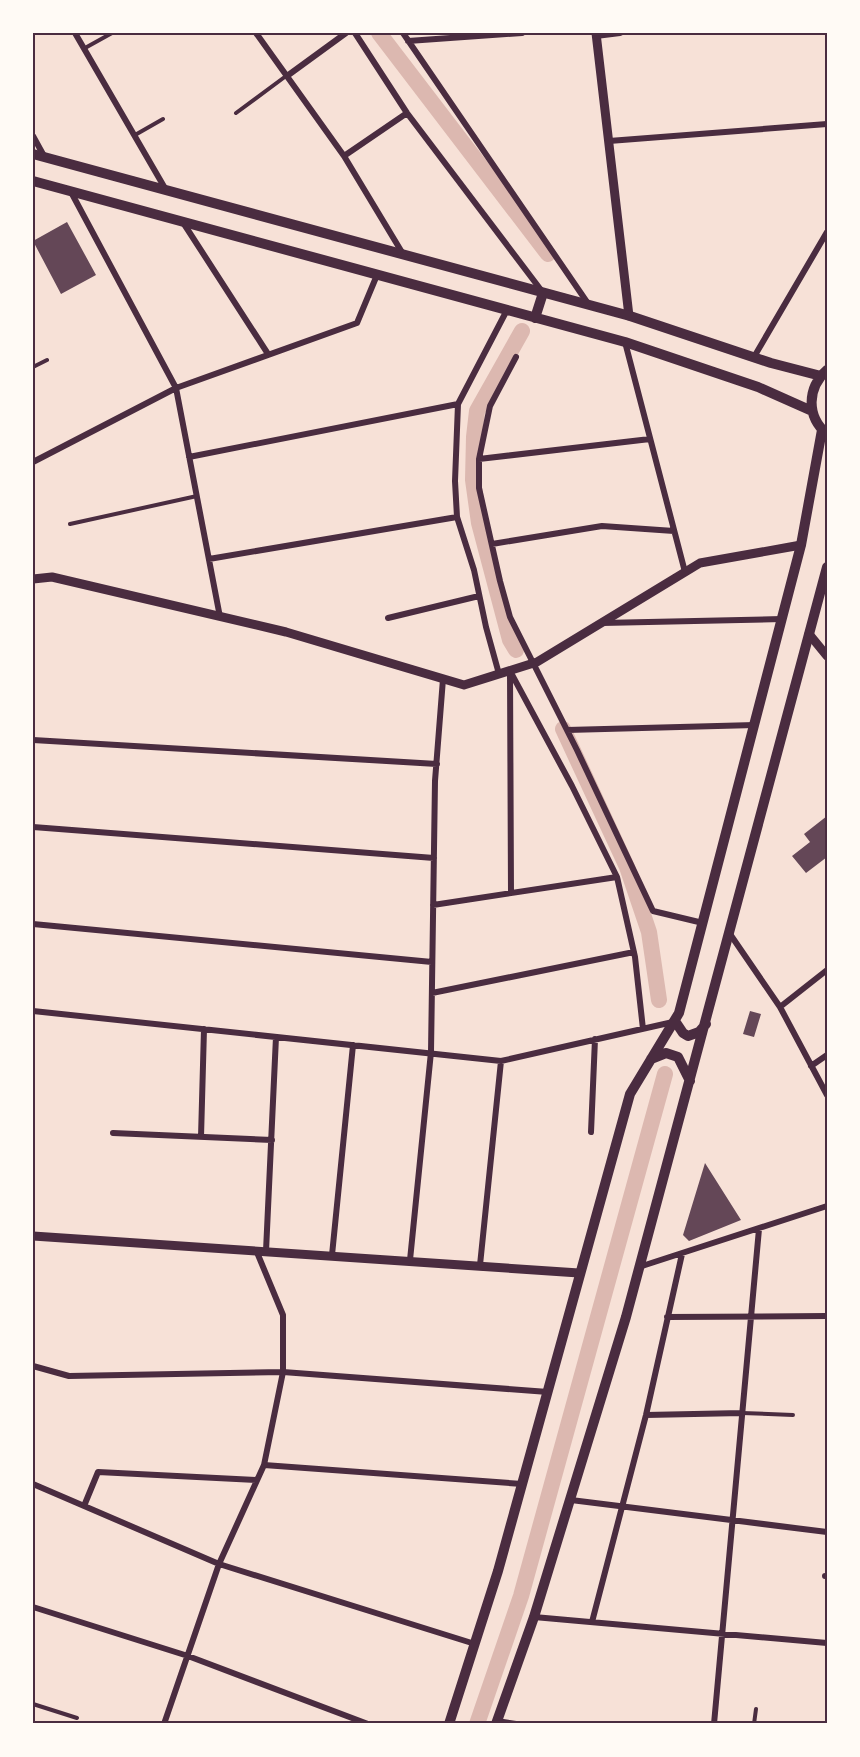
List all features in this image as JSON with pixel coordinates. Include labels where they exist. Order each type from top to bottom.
[{"type":"main road","points":[[33,154],[590,305],[754,357],[824,373],[812,396],[812,411],[824,432],[801,544],[703,923],[675,1021],[630,1094],[522,1484],[476,1644],[449,1724]]},
{"type":"main road","points":[[33,181],[625,342],[758,387],[812,411]]},
{"type":"main road","points":[[535,318],[543,293]]},
{"type":"main road","points":[[497,1722],[534,1617],[571,1500],[639,1267],[827,567]]},
{"type":"main road","points":[[675,1021],[688,1036],[699,1032],[706,1024]]},
{"type":"main road","points":[[650,1059],[666,1053],[678,1057],[690,1081]]},
{"type":"street","points":[[75,33],[166,190]]},
{"type":"street","points":[[256,33],[344,156],[404,255]]},
{"type":"street","points":[[287,76],[346,33]]},
{"type":"street","points":[[355,33],[407,113],[543,293]]},
{"type":"street","points":[[403,33],[590,305]]},
{"type":"street","points":[[408,41],[522,33]]},
{"type":"street","points":[[620,33],[596,34],[629,316]]},
{"type":"street","points":[[344,156],[407,113]]},
{"type":"street","points":[[609,141],[827,124]]},
{"type":"street","points":[[33,136],[45,157]]},
{"type":"street","points":[[71,191],[176,388],[220,617]]},
{"type":"street","points":[[183,221],[268,354]]},
{"type":"street","points":[[754,357],[827,232]]},
{"type":"street","points":[[33,462],[176,388],[357,323],[376,274]]},
{"type":"street","points":[[499,674],[457,517],[455,481],[458,404],[507,310]]},
{"type":"street","points":[[625,342],[685,572]]},
{"type":"street","points":[[516,357],[490,406],[479,459],[479,488],[510,617],[567,730],[653,911],[703,923]]},
{"type":"street","points":[[189,457],[458,404]]},
{"type":"street","points":[[479,459],[650,439]]},
{"type":"street","points":[[209,559],[457,517]]},
{"type":"street","points":[[492,544],[602,526],[674,531]]},
{"type":"street","points":[[33,579],[52,577],[286,632],[464,685],[533,664],[700,563],[801,544]]},
{"type":"street","points":[[388,618],[479,596]]},
{"type":"street","points":[[601,624],[782,619]]},
{"type":"street","points":[[809,634],[827,656]]},
{"type":"street","points":[[510,671],[572,786],[617,877],[634,952],[643,1029]]},
{"type":"street","points":[[510,671],[511,893]]},
{"type":"street","points":[[410,1260],[431,1052],[437,764],[443,679]]},
{"type":"street","points":[[567,730],[755,724]]},
{"type":"street","points":[[33,740],[437,764]]},
{"type":"street","points":[[33,827],[434,858]]},
{"type":"street","points":[[433,905],[617,877]]},
{"type":"street","points":[[33,924],[432,962]]},
{"type":"street","points":[[730,934],[780,1007],[827,1095]]},
{"type":"street","points":[[432,993],[634,952]]},
{"type":"street","points":[[780,1007],[827,969]]},
{"type":"street","points":[[33,1011],[501,1061],[675,1021]]},
{"type":"street","points":[[201,1137],[204,1029]]},
{"type":"street","points":[[164,1724],[219,1564],[264,1465],[283,1372],[283,1314],[261,1251],[272,1140],[276,1036]]},
{"type":"street","points":[[591,1132],[595,1040]]},
{"type":"street","points":[[332,1255],[353,1045]]},
{"type":"street","points":[[811,1066],[827,1055]]},
{"type":"street","points":[[480,1265],[501,1061]]},
{"type":"street","points":[[113,1132],[272,1140]]},
{"type":"street","points":[[639,1267],[827,1206]]},
{"type":"street","points":[[714,1724],[759,1229]]},
{"type":"street","points":[[33,1236],[579,1273]]},
{"type":"street","points":[[592,1623],[646,1415],[682,1254]]},
{"type":"street","points":[[667,1317],[827,1316]]},
{"type":"street","points":[[33,1366],[69,1376],[283,1372],[548,1392]]},
{"type":"street","points":[[646,1415],[742,1413]]},
{"type":"street","points":[[264,1465],[522,1484]]},
{"type":"street","points":[[84,1506],[98,1472],[257,1480]]},
{"type":"street","points":[[33,1484],[219,1564],[476,1644]]},
{"type":"street","points":[[571,1500],[827,1532]]},
{"type":"street","points":[[33,1607],[188,1656],[368,1724]]},
{"type":"street","points":[[534,1617],[827,1643]]},
{"type":"street","points":[[497,1722],[516,1724]]},
{"type":"lane","points":[[84,49],[112,33]]},
{"type":"lane","points":[[236,113],[287,76]]},
{"type":"lane","points":[[134,135],[163,119]]},
{"type":"lane","points":[[33,367],[47,360]]},
{"type":"lane","points":[[70,524],[197,496]]},
{"type":"lane","points":[[742,1413],[793,1415]]},
{"type":"lane","points":[[33,1704],[77,1718]]},
{"type":"lane","points":[[754,1724],[756,1708]]},
{"type":"building","points":[[67,222],[96,275],[61,294],[33,241]]},
{"type":"building","points":[[827,816],[827,857],[806,873],[792,856],[810,842],[804,834]]},
{"type":"building","points":[[750,1011],[761,1014],[754,1037],[743,1034]]},
{"type":"building","points":[[705,1163],[741,1220],[689,1241],[683,1235]]},
{"type":"waterway","points":[[379,33],[548,254]]},
{"type":"waterway","points":[[516,650],[510,640],[479,523],[473,480],[477,411],[522,331]]},
{"type":"waterway","points":[[563,729],[627,867],[649,932],[659,1000]]},
{"type":"waterway","points":[[477,1724],[521,1596],[665,1074]]}]
